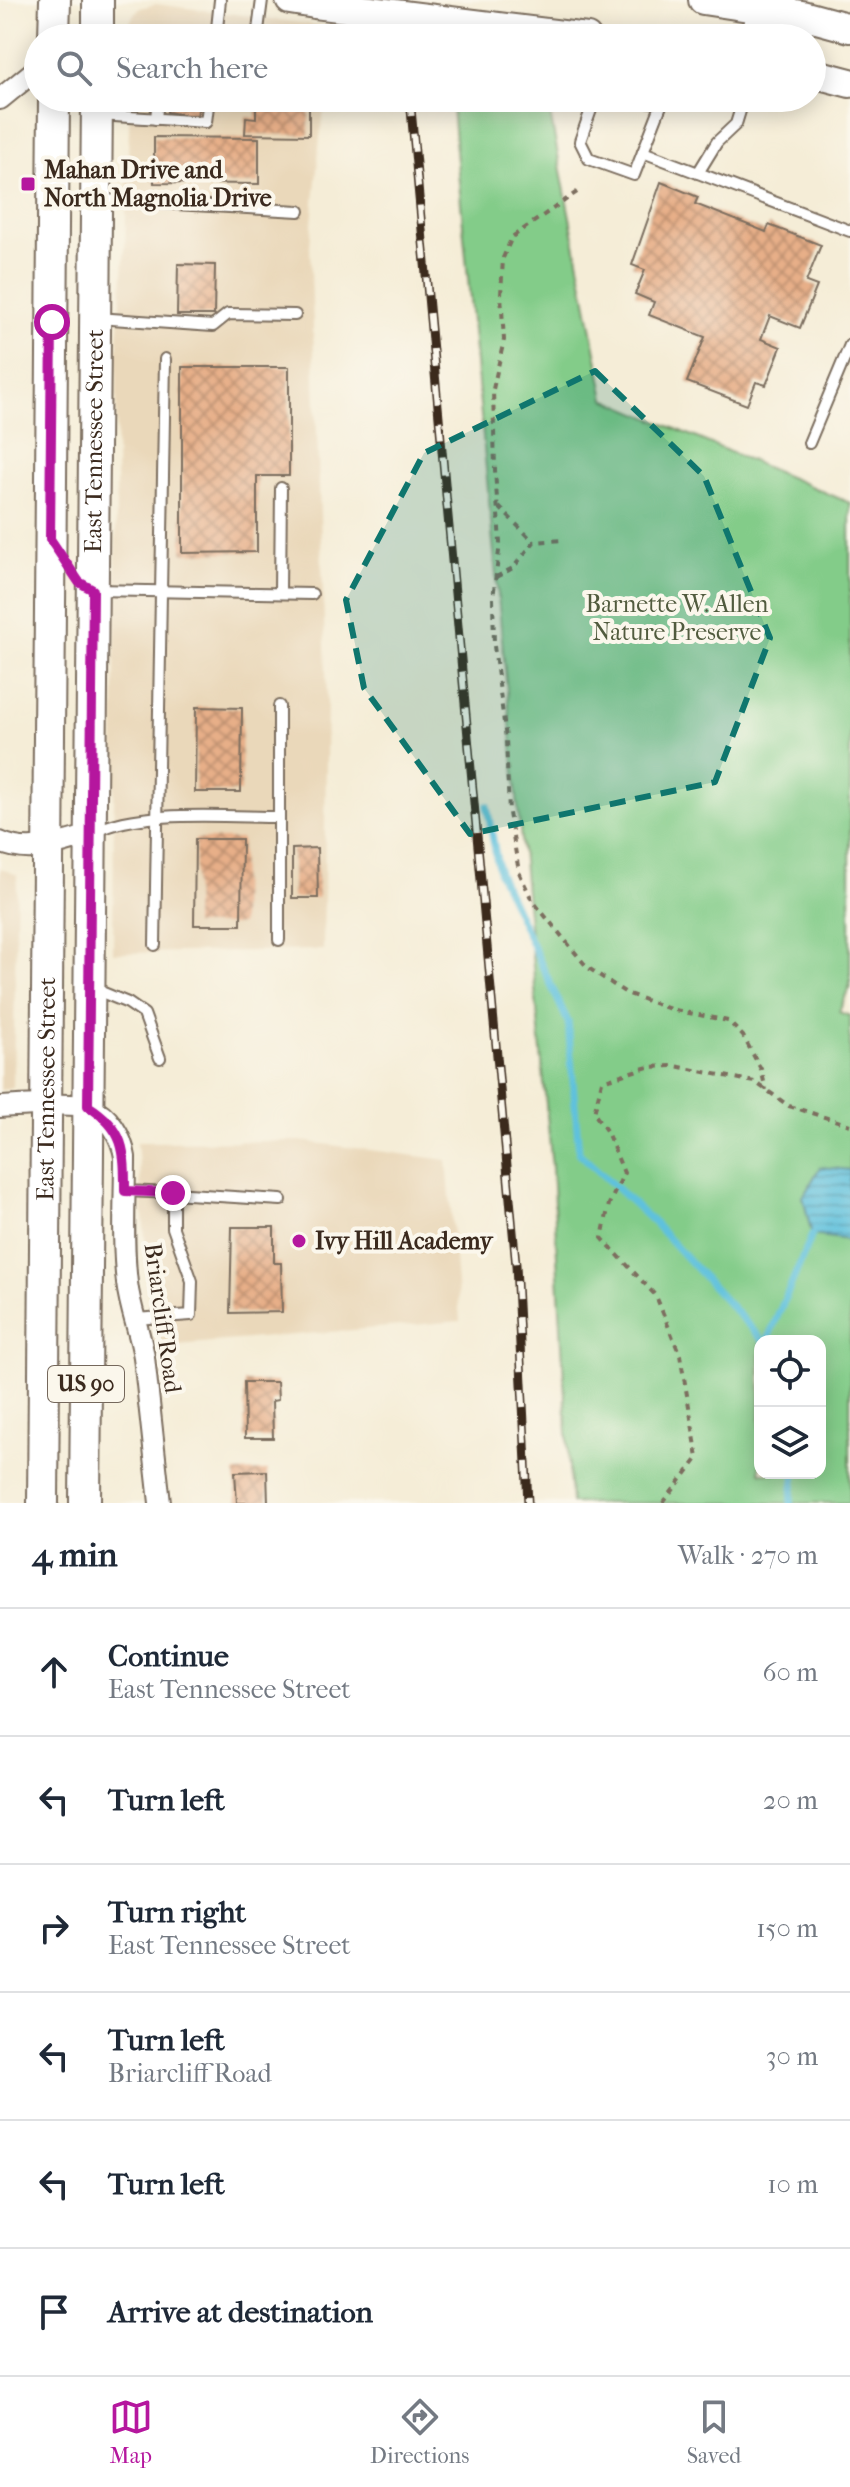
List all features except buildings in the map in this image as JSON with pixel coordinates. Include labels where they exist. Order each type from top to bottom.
[{"type":"main road","points":[[54,24],[55,0]]},
{"type":"main road","points":[[98,0],[98,24]]},
{"type":"main road","points":[[703,0],[762,4],[850,28]]},
{"type":"main road","points":[[303,2],[474,24]]},
{"type":"main road","points":[[758,24],[762,4]]},
{"type":"main road","points":[[826,77],[850,83]]},
{"type":"main road","name":"East Tennessee Street","points":[[43,1503],[54,112]]},
{"type":"main road","name":"East Tennessee Street","points":[[85,1503],[97,112]]},
{"type":"main road","points":[[50,539],[79,582],[93,590]]},
{"type":"street","points":[[0,99],[24,79]]},
{"type":"street","points":[[0,842],[28,850],[91,835]]},
{"type":"street","points":[[0,1107],[88,1106]]},
{"type":"street","name":"Briarcliff Road","points":[[88,1106],[105,1118],[121,1141],[125,1157],[125,1269],[146,1372],[160,1503]]},
{"type":"lane","points":[[217,24],[220,0]]},
{"type":"lane","points":[[259,24],[262,0]]},
{"type":"lane","points":[[124,112],[156,119],[206,122],[207,112]]},
{"type":"lane","points":[[156,119],[157,112]]},
{"type":"lane","points":[[590,112],[580,141],[589,159],[634,175],[659,112]]},
{"type":"lane","points":[[698,173],[717,142],[736,124],[740,112]]},
{"type":"lane","points":[[643,152],[850,231]]},
{"type":"lane","points":[[96,200],[299,211]]},
{"type":"lane","points":[[95,318],[213,326],[228,314],[295,315]]},
{"type":"lane","points":[[809,443],[850,345]]},
{"type":"lane","points":[[155,945],[165,359]]},
{"type":"lane","points":[[280,593],[281,488]]},
{"type":"lane","points":[[93,590],[312,594]]},
{"type":"lane","points":[[279,706],[279,940]]},
{"type":"lane","points":[[91,835],[110,823],[157,817],[279,817]]},
{"type":"lane","points":[[89,987],[128,1003],[144,1014],[160,1058]]},
{"type":"lane","points":[[125,1191],[281,1200]]},
{"type":"lane","points":[[135,1319],[191,1315],[192,1281],[173,1228],[173,1193]]},
{"type":"path","points":[[577,192],[512,237],[503,258],[501,295],[504,340],[493,389],[500,543],[493,598],[494,646],[506,738],[509,813],[519,872],[532,900],[587,967],[626,993],[670,1009],[728,1021],[743,1036],[761,1069],[766,1090]]},
{"type":"path","points":[[497,506],[534,542]]},
{"type":"path","points":[[496,577],[513,568],[534,542],[563,540]]},
{"type":"path","points":[[663,1503],[698,1458],[680,1355],[656,1296],[602,1238],[609,1204],[624,1173],[607,1132],[594,1113],[602,1081],[648,1067],[675,1066],[755,1082],[789,1106],[850,1125]]},
{"type":"highlighted area","points":[[595,371],[704,476],[770,638],[715,782],[470,834],[364,688],[346,600],[424,453]]},
{"type":"shaded area","points":[[156,4],[308,24],[130,24],[140,8]]},
{"type":"shaded area","points":[[130,112],[324,112],[310,246],[327,700],[323,950],[113,953],[117,351],[125,248]]},
{"type":"shaded area","points":[[0,868],[17,875],[13,1088],[0,1090]]},
{"type":"shaded area","name":"Ivy Hill Academy","points":[[300,1141],[447,1160],[460,1321],[154,1347],[137,1142]]},
{"type":"green space","name":"Barnette W. Allen Nature Preserve","points":[[452,112],[550,112],[605,399],[850,503],[850,985],[839,1012],[850,1016],[850,1503],[571,1503],[552,1168]]},
{"type":"water","points":[[820,1167],[850,1170],[850,1240],[812,1235],[803,1197]]},
{"type":"waterway","points":[[487,806],[499,873],[568,1022],[579,1153],[654,1223],[757,1335]]},
{"type":"waterway","points":[[770,1335],[812,1235]]},
{"type":"waterway","points":[[791,1503],[794,1479]]},
{"type":"railway","points":[[401,0],[403,24]]},
{"type":"railway","points":[[411,112],[516,1265],[528,1503]]},
{"type":"place","name":"Mahan Drive and North Magnolia Drive","points":[[28,184]]},
{"type":"place","name":"Ivy Hill Academy","points":[[299,1241]]},
{"type":"route","points":[[52,322],[50,539],[79,582],[93,590],[88,1106],[105,1118],[121,1141],[125,1157],[125,1191],[173,1193]]}]
